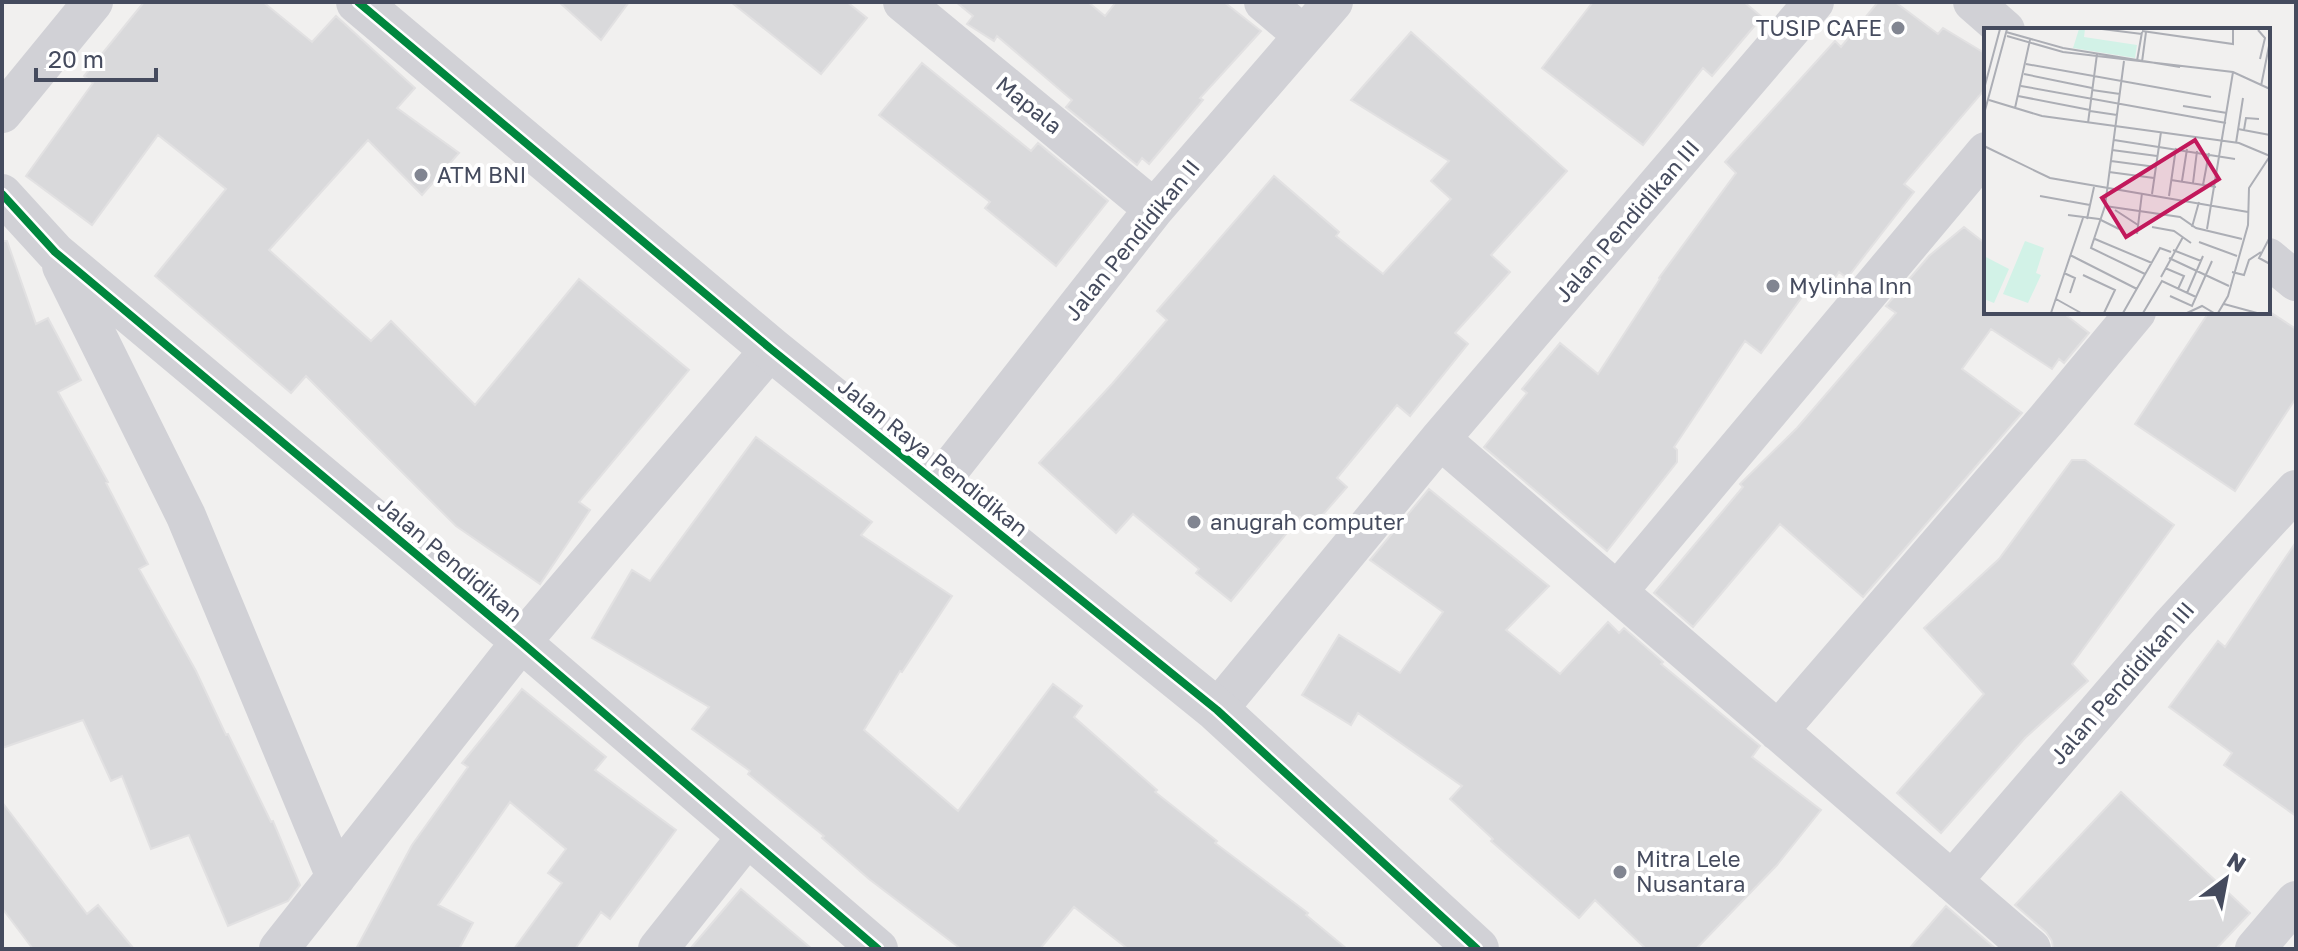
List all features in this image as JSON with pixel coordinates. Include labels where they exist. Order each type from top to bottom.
[{"type":"street","points":[[2,113],[93,2]]},
{"type":"street","name":"Jalan Raya Pendidikan","points":[[358,2],[771,349],[1217,710],[1477,949]]},
{"type":"street","name":"Mapala","points":[[903,2],[1154,209]]},
{"type":"street","points":[[1264,2],[1303,35]]},
{"type":"street","name":"Jalan Pendidikan II","points":[[938,484],[1154,209],[1333,2]]},
{"type":"street","name":"Jalan Pendidikan III","points":[[1217,710],[1440,439],[1814,2]]},
{"type":"street","points":[[1973,2],[2003,28]]},
{"type":"street","points":[[1617,592],[1984,154]]},
{"type":"street","name":"Jalan Pendidikan","points":[[2,194],[55,252],[521,642],[878,949]]},
{"type":"street","points":[[55,252],[186,516],[336,877]]},
{"type":"street","points":[[2270,260],[2296,281]]},
{"type":"street","points":[[1778,731],[2134,314]]},
{"type":"street","points":[[279,949],[521,642],[771,349]]},
{"type":"street","points":[[1440,439],[2031,949]]},
{"type":"street","name":"Jalan Pendidikan III","points":[[1952,881],[2171,626],[2296,490]]},
{"type":"street","points":[[658,949],[747,837]]},
{"type":"street","points":[[2255,949],[2296,901]]},
{"type":"building","points":[[144,2],[263,2],[312,42],[336,16],[415,88],[397,108],[459,153],[422,195],[368,140],[269,250],[371,341],[391,321],[475,405],[579,279],[689,370],[579,502],[590,510],[540,584],[456,526],[306,376],[291,393],[155,276],[226,189],[158,135],[92,225],[26,176],[93,83],[84,76]]},
{"type":"building","points":[[559,2],[629,2],[601,40]]},
{"type":"building","points":[[731,2],[847,2],[867,18],[821,74]]},
{"type":"building","points":[[956,2],[1088,2],[1105,16],[1116,2],[1224,2],[1261,31],[1200,98],[1203,100],[1149,164],[1142,158],[1137,165],[1066,107],[1072,100],[997,36],[994,41],[967,24],[973,16]]},
{"type":"building","points":[[1593,2],[1744,2],[1762,17],[1712,76],[1703,68],[1643,145],[1542,68]]},
{"type":"building","points":[[1878,2],[1895,2],[1938,34],[1943,28],[1984,53],[1984,90],[1904,184],[1914,192],[1847,278],[1839,272],[1824,293],[1813,282],[1761,353],[1745,341],[1674,447],[1677,462],[1607,551],[1484,447],[1527,393],[1522,389],[1560,343],[1598,374],[1659,278],[1736,173],[1725,162],[1835,41],[1841,47]]},
{"type":"building","points":[[1411,32],[1567,171],[1491,255],[1510,272],[1455,333],[1468,344],[1410,416],[1397,405],[1337,478],[1347,487],[1312,527],[1300,517],[1231,601],[1196,573],[1199,569],[1133,514],[1116,533],[1039,463],[1167,320],[1157,311],[1274,176],[1339,232],[1336,236],[1383,274],[1451,199],[1431,181],[1449,161],[1351,100]]},
{"type":"building","points":[[922,63],[1031,151],[1038,143],[1108,201],[1056,266],[985,208],[990,202],[879,115]]},
{"type":"building","points":[[1964,227],[1984,242],[1984,314],[2065,314],[2089,333],[2064,363],[2059,359],[2052,369],[1991,329],[1962,369],[2022,413],[1863,597],[1780,524],[1693,627],[1654,593],[1743,487],[1740,484],[1797,428],[1896,313],[1886,306],[1929,256]]},
{"type":"building","points":[[2,241],[7,241],[36,324],[48,318],[81,380],[58,392],[108,482],[148,564],[139,569],[196,671],[226,735],[273,821],[300,885],[288,901],[228,926],[189,835],[151,849],[122,776],[111,781],[83,720],[2,748]]},
{"type":"building","points":[[2270,312],[2296,329],[2296,398],[2235,491],[2135,424],[2208,314]]},
{"type":"building","points":[[756,437],[872,522],[861,535],[952,596],[864,730],[958,811],[1053,684],[1082,706],[1074,717],[1157,790],[1155,792],[1217,841],[1215,843],[1308,913],[1306,915],[1347,949],[1128,949],[1074,907],[1040,949],[961,949],[869,879],[822,838],[824,836],[748,774],[750,771],[692,729],[709,707],[592,638],[632,570],[650,581]]},
{"type":"building","points":[[2072,460],[2085,460],[2174,525],[2072,664],[2088,681],[2025,738],[1941,833],[1897,793],[1984,694],[1924,628],[1999,559]]},
{"type":"building","points":[[1429,489],[1549,586],[1506,630],[1560,674],[1608,622],[1619,633],[1624,628],[1663,662],[1661,664],[1760,746],[1752,757],[1821,810],[1777,865],[1696,949],[1646,949],[1595,900],[1579,918],[1491,841],[1493,839],[1450,799],[1462,786],[1358,713],[1351,725],[1302,695],[1339,635],[1400,673],[1443,612],[1370,560]]},
{"type":"building","points":[[2296,542],[2296,816],[2224,765],[2232,753],[2169,707],[2218,641],[2225,647]]},
{"type":"building","points":[[522,689],[606,757],[595,770],[676,830],[610,919],[601,912],[575,949],[514,949],[562,883],[548,873],[566,849],[510,802],[438,905],[473,923],[459,949],[356,949],[412,845],[468,767],[462,763]]},
{"type":"building","points":[[2121,792],[2250,913],[2216,949],[2053,949],[2046,932],[2015,905]]},
{"type":"building","points":[[2,802],[87,914],[98,905],[134,949],[33,949],[2,908]]},
{"type":"building","points":[[741,889],[812,949],[690,949]]},
{"type":"building","points":[[1946,906],[1996,949],[1909,949]]},
{"type":"cycle path","points":[[358,2],[771,349],[1217,710],[1477,949]]},
{"type":"cycle path","points":[[2,194],[55,252],[521,642],[878,949]]},
{"type":"place","name":"TUSIP CAFE","points":[[1898,28]]},
{"type":"place","name":"ATM BNI","points":[[421,175]]},
{"type":"place","name":"Mylinha Inn","points":[[1773,286]]},
{"type":"place","name":"anugrah computer","points":[[1194,522]]},
{"type":"place","name":"Mitra Lele Nusantara","points":[[1620,872]]}]
